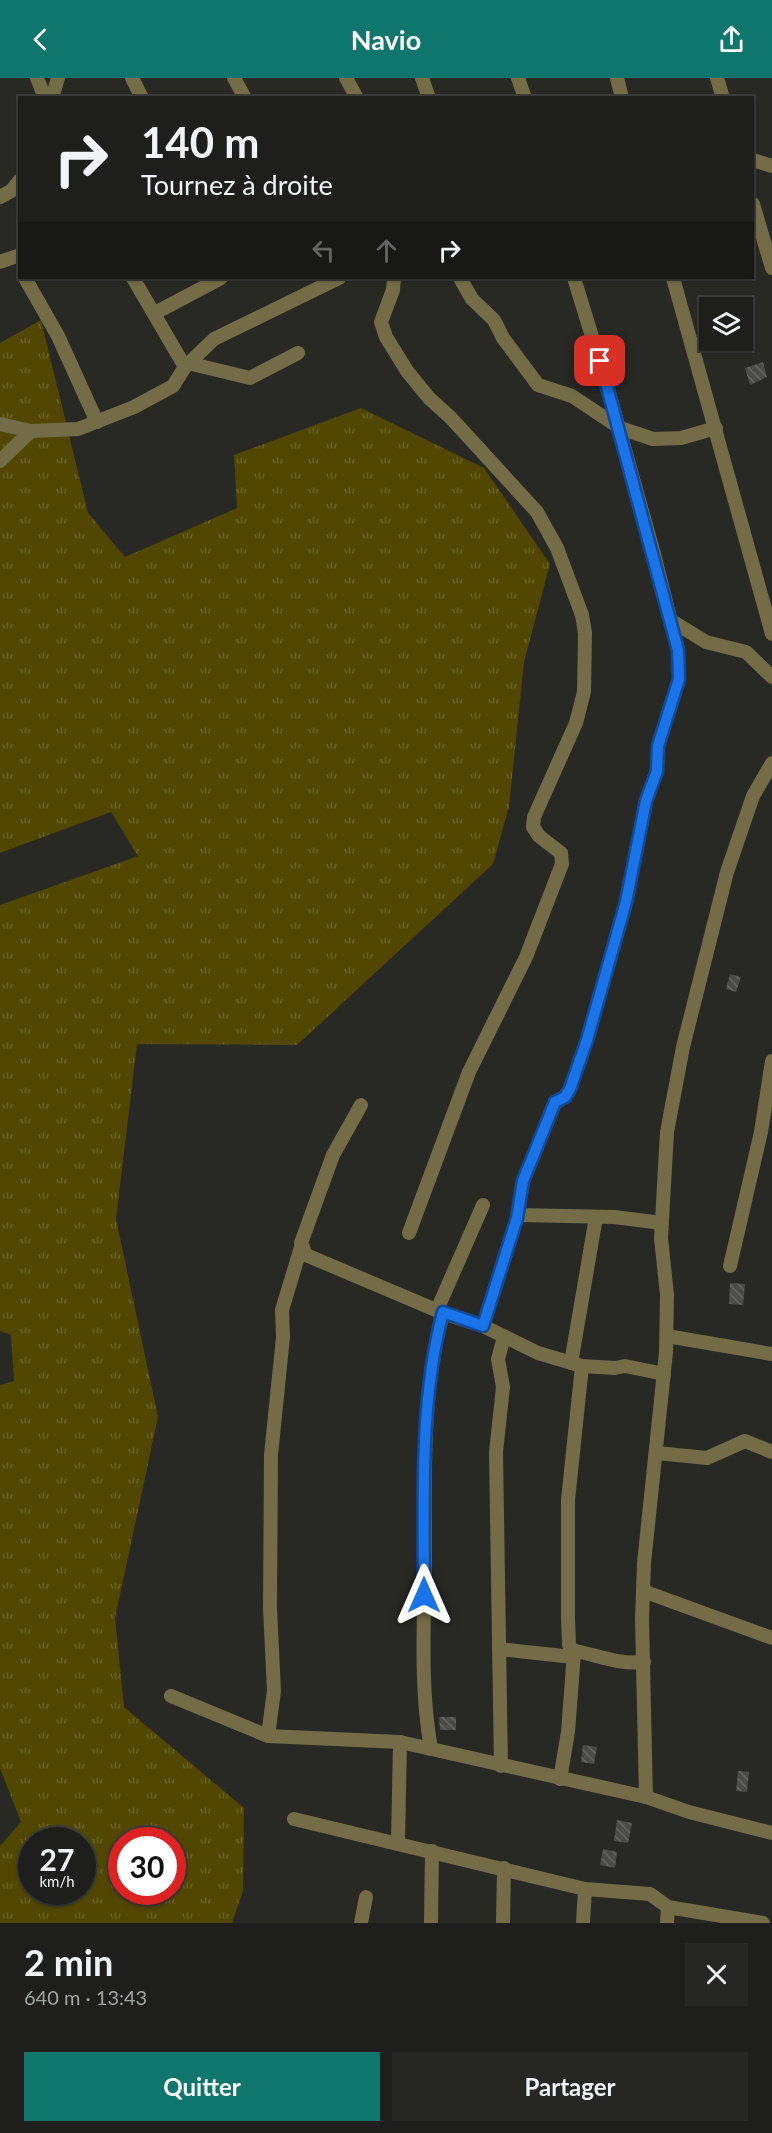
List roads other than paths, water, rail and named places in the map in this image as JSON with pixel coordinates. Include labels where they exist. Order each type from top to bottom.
[{"type":"street","points":[[36,78],[44,96]]},
{"type":"street","points":[[53,96],[58,78]]},
{"type":"street","points":[[141,96],[133,78],[142,78]]},
{"type":"street","points":[[234,78],[244,96]]},
{"type":"street","points":[[346,78],[356,96]]},
{"type":"street","points":[[422,78],[428,96]]},
{"type":"street","points":[[518,78],[524,96]]},
{"type":"street","points":[[617,78],[622,96]]},
{"type":"street","points":[[717,78],[722,96]]},
{"type":"street","points":[[754,160],[772,166]]},
{"type":"street","points":[[0,197],[11,191],[18,182]]},
{"type":"street","points":[[754,207],[772,268]]},
{"type":"street","points":[[26,279],[58,336],[97,422]]},
{"type":"street","points":[[134,279],[186,365],[250,378],[298,353]]},
{"type":"street","points":[[155,313],[219,279]]},
{"type":"street","points":[[0,424],[31,431],[78,429],[97,422],[166,391],[177,381],[186,365],[221,335],[337,279]]},
{"type":"street","points":[[394,279],[393,290],[381,322],[386,337],[406,371],[429,398],[451,418],[537,512],[557,548],[582,615],[585,633],[584,692],[576,723],[534,817],[533,827],[539,836],[561,853],[562,864],[526,957],[464,1083],[409,1233]]},
{"type":"street","points":[[461,279],[472,299],[494,320],[503,338],[536,383],[572,396],[620,428],[653,439],[666,440],[716,428]]},
{"type":"street","points":[[483,1326],[517,1215],[523,1181],[555,1102],[565,1097],[570,1089],[587,1040],[626,902],[646,801],[657,771],[658,746],[679,679],[678,650],[620,428],[574,279]]},
{"type":"street","points":[[673,279],[772,634]]},
{"type":"street","points":[[0,461],[31,431]]},
{"type":"street","points":[[670,621],[706,642],[746,652],[772,677]]},
{"type":"street","points":[[646,1797],[643,1591],[647,1524],[652,1505],[667,1336],[667,1295],[662,1223],[667,1132],[683,1047],[728,872],[753,796],[772,763]]},
{"type":"street","points":[[730,1266],[766,1134],[772,1061]]},
{"type":"street","points":[[268,1736],[274,1691],[270,1608],[271,1455],[283,1337],[282,1310],[333,1155],[361,1105]]},
{"type":"street","points":[[431,1749],[424,1710],[423,1652],[426,1442],[440,1311],[483,1205]]},
{"type":"street","points":[[517,1215],[596,1217],[662,1223]]},
{"type":"street","points":[[560,1779],[568,1732],[573,1654],[569,1645],[568,1618],[568,1500],[576,1365],[596,1217]]},
{"type":"street","points":[[301,1247],[306,1255],[576,1365],[615,1368],[625,1366],[664,1374]]},
{"type":"street","points":[[667,1336],[772,1354]]},
{"type":"street","points":[[501,1766],[496,1452],[503,1386],[498,1359],[504,1337]]},
{"type":"street","points":[[657,1453],[707,1458],[745,1441],[772,1452]]},
{"type":"street","points":[[643,1591],[772,1638]]},
{"type":"street","points":[[499,1649],[599,1655],[619,1663],[644,1662]]},
{"type":"street","points":[[171,1696],[268,1736],[400,1742],[646,1797],[689,1812],[772,1833]]},
{"type":"street","points":[[398,1843],[400,1742]]},
{"type":"street","points":[[294,1819],[585,1889],[650,1894],[668,1906],[763,1923]]},
{"type":"street","points":[[431,1923],[432,1851]]},
{"type":"street","points":[[503,1923],[504,1868]]},
{"type":"street","points":[[584,1923],[585,1889]]},
{"type":"street","points":[[361,1923],[366,1898]]},
{"type":"street","points":[[667,1923],[668,1906]]}]
